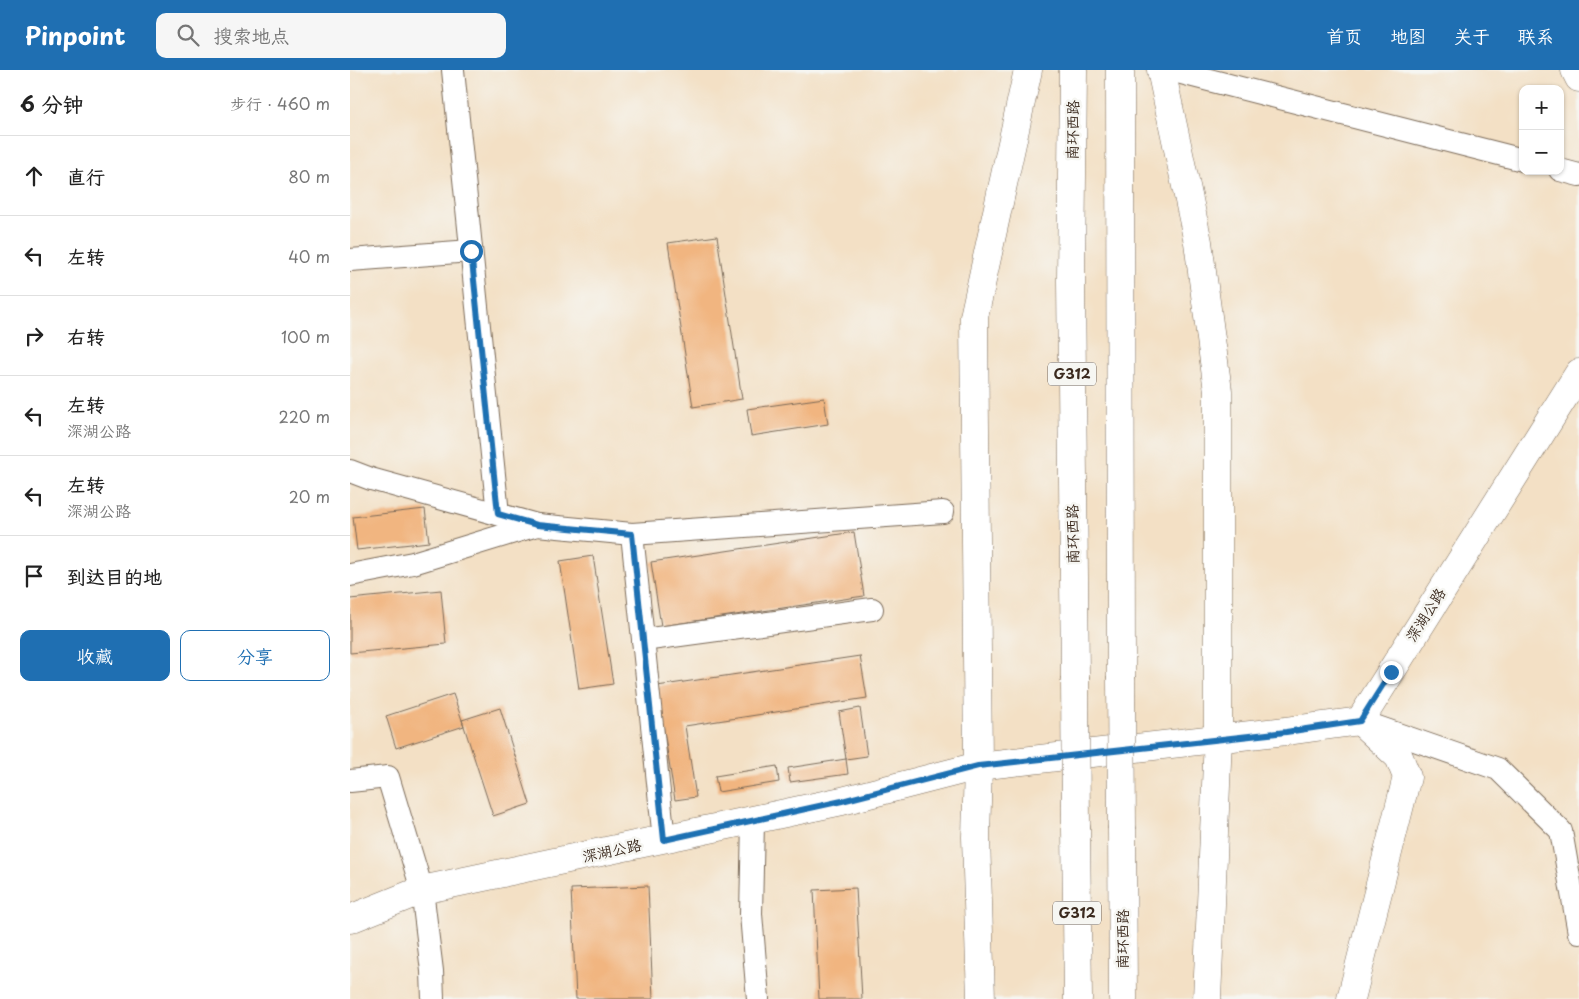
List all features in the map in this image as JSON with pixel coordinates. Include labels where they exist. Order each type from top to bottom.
[{"type":"main road","points":[[981,999],[976,837],[978,766],[974,317],[1028,70]]},
{"type":"main road","name":"南环西路","points":[[1073,70],[1071,291],[1078,999]]},
{"type":"main road","name":"南环西路","points":[[1120,70],[1121,676],[1124,999]]},
{"type":"main road","points":[[1161,70],[1198,242],[1218,392],[1218,738],[1207,999]]},
{"type":"main road","points":[[1575,70],[1579,78]]},
{"type":"main road","name":"深湖公路","points":[[350,919],[422,890],[842,801],[978,766],[1286,732],[1360,721],[1579,373]]},
{"type":"main road","points":[[1351,999],[1408,777],[1399,756],[1360,721]]},
{"type":"street","points":[[453,70],[498,514]]},
{"type":"street","points":[[1170,70],[1519,159]]},
{"type":"street","points":[[1564,171],[1579,175]]},
{"type":"street","points":[[350,260],[471,251]]},
{"type":"street","points":[[350,471],[372,479],[537,525],[632,534],[943,512]]},
{"type":"street","points":[[350,575],[413,563],[537,525]]},
{"type":"street","points":[[632,534],[664,840]]},
{"type":"street","points":[[643,640],[872,609]]},
{"type":"street","points":[[1360,721],[1498,769],[1561,831],[1579,933]]},
{"type":"street","points":[[350,781],[388,777],[422,890],[432,971],[433,999]]},
{"type":"street","points":[[752,821],[751,914],[758,999]]},
{"type":"building","points":[[717,236],[742,399],[693,407],[668,243]]},
{"type":"building","points":[[824,398],[828,424],[751,436],[747,409]]},
{"type":"building","points":[[425,509],[429,542],[357,550],[353,517]]},
{"type":"building","points":[[854,532],[864,596],[661,626],[651,562]]},
{"type":"building","points":[[593,556],[613,684],[579,689],[560,561]]},
{"type":"building","points":[[441,590],[446,644],[350,653],[350,599]]},
{"type":"building","points":[[860,656],[867,698],[685,726],[696,797],[675,800],[657,686]]},
{"type":"building","points":[[453,694],[464,726],[396,748],[386,716]]},
{"type":"building","points":[[500,708],[530,804],[493,816],[462,720]]},
{"type":"building","points":[[860,708],[867,756],[846,759],[839,712]]},
{"type":"building","points":[[846,759],[848,774],[790,782],[788,768]]},
{"type":"building","points":[[777,766],[779,782],[718,792],[715,776]]},
{"type":"building","points":[[648,886],[653,999],[576,999],[571,889]]},
{"type":"building","points":[[856,888],[862,999],[819,999],[814,890]]},
{"type":"route","points":[[471,251],[498,514],[537,525],[632,534],[664,840],[842,801],[978,766],[1286,732],[1360,721],[1391,672]]}]
